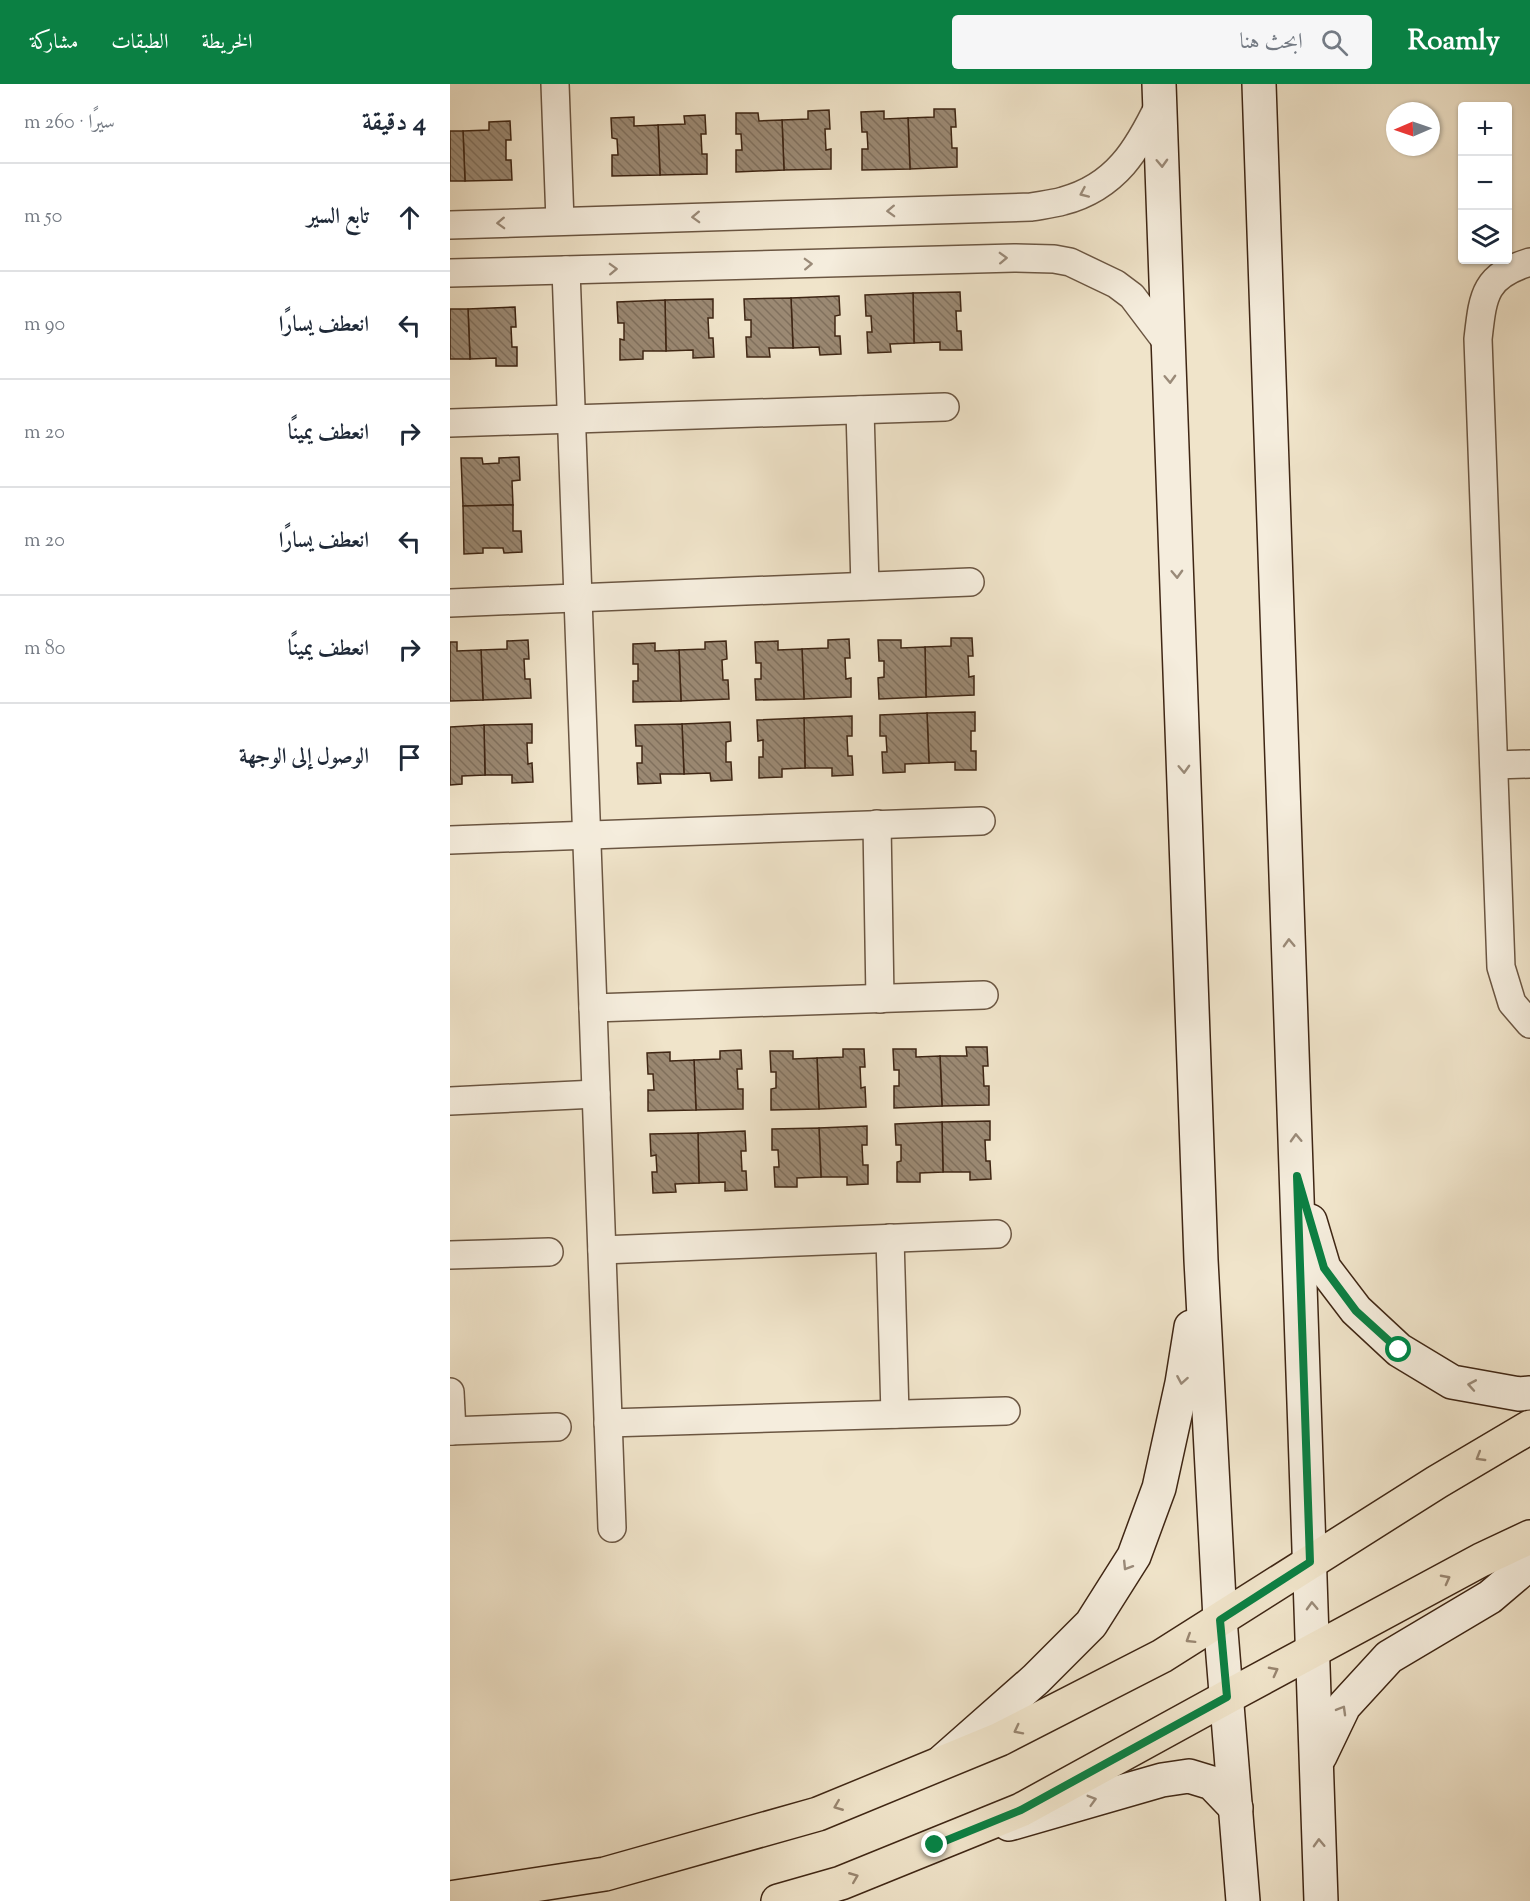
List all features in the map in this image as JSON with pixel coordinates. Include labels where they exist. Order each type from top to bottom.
[{"type":"main road","points":[[1259,84],[1321,1901]]},
{"type":"main road","points":[[1159,93],[1201,1260],[1220,1620],[1243,1901]]},
{"type":"main road","points":[[1297,1176],[1324,1268],[1356,1311],[1399,1350],[1452,1382],[1520,1394],[1530,1393]]},
{"type":"main road","points":[[940,1763],[1036,1679],[1091,1624],[1134,1556],[1159,1488],[1182,1383],[1201,1260]]},
{"type":"main road","points":[[450,1898],[605,1874],[818,1814],[1000,1739],[1162,1656],[1437,1482],[1530,1427]]},
{"type":"main road","points":[[778,1901],[841,1883],[1021,1810],[1481,1560],[1530,1537]]},
{"type":"main road","points":[[1317,1763],[1344,1706],[1389,1657],[1490,1597],[1530,1563]]},
{"type":"main road","points":[[935,1845],[1162,1780],[1189,1776],[1212,1784],[1236,1808]]},
{"type":"street","points":[[555,84],[560,221]]},
{"type":"street","points":[[450,225],[1031,207],[1064,201],[1084,194],[1104,183],[1119,169],[1137,148],[1159,93]]},
{"type":"street","points":[[450,273],[1014,258],[1054,259],[1070,262],[1116,284],[1132,296],[1169,345]]},
{"type":"street","points":[[1530,262],[1510,268],[1490,285],[1482,307],[1478,339],[1501,967],[1512,1003],[1530,1024]]},
{"type":"street","points":[[566,270],[612,1528]]},
{"type":"street","points":[[450,423],[945,407]]},
{"type":"street","points":[[860,410],[865,586]]},
{"type":"street","points":[[450,603],[970,582]]},
{"type":"street","points":[[1494,765],[1530,764]]},
{"type":"street","points":[[450,840],[981,821]]},
{"type":"street","points":[[877,824],[880,999]]},
{"type":"street","points":[[593,1008],[984,995]]},
{"type":"street","points":[[450,1101],[596,1094]]},
{"type":"street","points":[[602,1250],[997,1234]]},
{"type":"street","points":[[890,1238],[895,1414]]},
{"type":"street","points":[[450,1255],[549,1252]]},
{"type":"street","points":[[450,1392],[451,1431],[557,1427]]},
{"type":"street","points":[[608,1423],[1006,1411]]},
{"type":"building","points":[[934,109],[955,109],[956,127],[951,127],[952,148],[957,148],[957,167],[910,169],[908,118],[934,117]]},
{"type":"building","points":[[829,110],[830,129],[825,129],[826,150],[831,149],[831,169],[784,170],[782,120],[808,119],[808,111]]},
{"type":"building","points":[[884,111],[884,119],[908,118],[910,169],[862,170],[862,149],[868,149],[867,132],[862,132],[861,112]]},
{"type":"building","points":[[736,113],[758,113],[759,121],[782,120],[784,170],[736,172],[736,150],[742,150],[741,134],[736,134]]},
{"type":"building","points":[[705,115],[706,134],[701,134],[702,154],[707,154],[707,174],[660,175],[658,125],[685,124],[684,116]]},
{"type":"building","points":[[634,117],[634,126],[658,125],[660,175],[612,176],[612,155],[618,155],[617,139],[612,138],[611,118]]},
{"type":"building","points":[[510,121],[511,140],[506,140],[506,160],[511,160],[512,180],[465,181],[463,131],[489,130],[489,122]]},
{"type":"building","points":[[450,131],[463,131],[465,181],[450,181]]},
{"type":"building","points":[[960,292],[961,311],[956,311],[957,331],[961,331],[962,350],[940,350],[940,342],[914,343],[913,293]]},
{"type":"building","points":[[913,293],[914,343],[890,344],[891,352],[868,353],[867,332],[872,332],[871,316],[866,316],[865,295]]},
{"type":"building","points":[[839,296],[840,315],[835,316],[835,336],[840,336],[841,354],[820,355],[819,347],[793,348],[791,298]]},
{"type":"building","points":[[791,298],[793,348],[769,348],[770,357],[747,357],[746,337],[751,337],[751,320],[745,320],[744,299]]},
{"type":"building","points":[[713,299],[713,318],[708,318],[709,338],[713,338],[714,357],[693,358],[693,350],[666,351],[665,300]]},
{"type":"building","points":[[665,300],[666,351],[643,351],[643,359],[620,360],[620,339],[624,340],[624,323],[618,323],[617,302]]},
{"type":"building","points":[[515,307],[516,327],[511,327],[512,347],[517,347],[517,366],[496,366],[496,358],[470,359],[468,309]]},
{"type":"building","points":[[450,309],[468,309],[470,359],[450,359]]},
{"type":"building","points":[[519,457],[520,480],[512,481],[513,505],[463,506],[461,458],[482,458],[483,464],[499,463],[499,458]]},
{"type":"building","points":[[513,505],[513,531],[521,531],[522,552],[504,553],[503,548],[483,548],[483,553],[464,554],[463,506]]},
{"type":"building","points":[[951,638],[972,638],[973,656],[968,656],[969,677],[974,676],[974,695],[926,697],[925,647],[951,646]]},
{"type":"building","points":[[849,639],[850,658],[845,658],[846,679],[851,678],[851,697],[804,699],[802,649],[828,648],[828,640]]},
{"type":"building","points":[[528,640],[529,659],[524,659],[525,679],[530,679],[531,698],[483,700],[481,650],[507,649],[507,641]]},
{"type":"building","points":[[878,640],[901,640],[901,648],[925,647],[926,697],[879,699],[878,678],[884,677],[884,661],[879,661]]},
{"type":"building","points":[[726,641],[727,659],[722,660],[723,680],[728,680],[729,699],[681,701],[679,650],[705,649],[705,642]]},
{"type":"building","points":[[778,641],[778,650],[802,649],[804,699],[756,700],[755,679],[761,679],[761,663],[756,663],[755,642]]},
{"type":"building","points":[[450,642],[457,642],[457,651],[481,650],[483,700],[450,701]]},
{"type":"building","points":[[655,643],[655,651],[679,650],[681,701],[633,702],[633,681],[638,681],[638,664],[633,664],[633,644]]},
{"type":"building","points":[[975,712],[975,731],[971,731],[971,751],[976,751],[976,770],[955,770],[955,762],[929,763],[927,713]]},
{"type":"building","points":[[927,713],[929,763],[905,764],[905,772],[883,773],[882,752],[887,752],[886,736],[880,736],[880,715]]},
{"type":"building","points":[[852,716],[852,736],[847,736],[848,756],[852,756],[853,775],[832,776],[832,768],[805,768],[804,718]]},
{"type":"building","points":[[804,718],[805,768],[782,769],[782,777],[759,778],[759,757],[763,757],[763,740],[758,741],[757,720]]},
{"type":"building","points":[[730,722],[731,741],[726,742],[726,762],[731,762],[732,780],[711,781],[710,773],[684,774],[682,724]]},
{"type":"building","points":[[532,724],[532,743],[527,743],[528,764],[532,763],[533,782],[512,783],[512,775],[485,775],[484,725]]},
{"type":"building","points":[[682,724],[684,774],[660,774],[661,783],[638,784],[637,763],[642,763],[642,746],[636,746],[635,725]]},
{"type":"building","points":[[484,725],[485,775],[462,776],[462,784],[450,785],[450,727]]},
{"type":"building","points":[[966,1047],[987,1047],[988,1066],[983,1066],[984,1086],[989,1086],[989,1105],[942,1106],[940,1056],[967,1056]]},
{"type":"building","points":[[843,1049],[864,1049],[865,1067],[860,1067],[861,1088],[865,1087],[866,1107],[819,1109],[817,1058],[843,1057]]},
{"type":"building","points":[[893,1049],[916,1049],[916,1057],[940,1056],[942,1106],[894,1108],[894,1086],[899,1086],[899,1070],[894,1070]]},
{"type":"building","points":[[741,1050],[742,1069],[737,1069],[738,1089],[743,1089],[743,1109],[696,1110],[694,1060],[720,1059],[720,1051]]},
{"type":"building","points":[[770,1051],[793,1051],[793,1059],[817,1058],[819,1109],[771,1110],[771,1089],[776,1088],[776,1072],[771,1072]]},
{"type":"building","points":[[670,1052],[670,1061],[694,1060],[696,1110],[648,1111],[648,1090],[654,1090],[653,1074],[648,1074],[647,1053]]},
{"type":"building","points":[[990,1121],[990,1140],[985,1140],[986,1161],[990,1161],[991,1179],[970,1180],[970,1172],[943,1172],[942,1122]]},
{"type":"building","points":[[942,1122],[943,1172],[920,1173],[920,1182],[897,1182],[897,1162],[901,1161],[901,1145],[896,1145],[895,1124]]},
{"type":"building","points":[[867,1126],[867,1145],[862,1145],[863,1165],[868,1165],[868,1184],[847,1185],[847,1177],[821,1177],[819,1128]]},
{"type":"building","points":[[819,1128],[821,1177],[797,1178],[797,1187],[775,1187],[774,1167],[779,1167],[778,1150],[772,1150],[772,1129]]},
{"type":"building","points":[[745,1131],[746,1151],[741,1151],[742,1171],[746,1171],[747,1190],[725,1191],[725,1182],[699,1183],[698,1133]]},
{"type":"building","points":[[698,1133],[699,1183],[675,1184],[676,1192],[653,1193],[652,1172],[657,1172],[656,1155],[651,1156],[650,1134]]},
{"type":"route","points":[[935,1845],[1021,1810],[1227,1697],[1220,1620],[1310,1562],[1297,1176],[1324,1268],[1356,1311],[1399,1350]]}]
